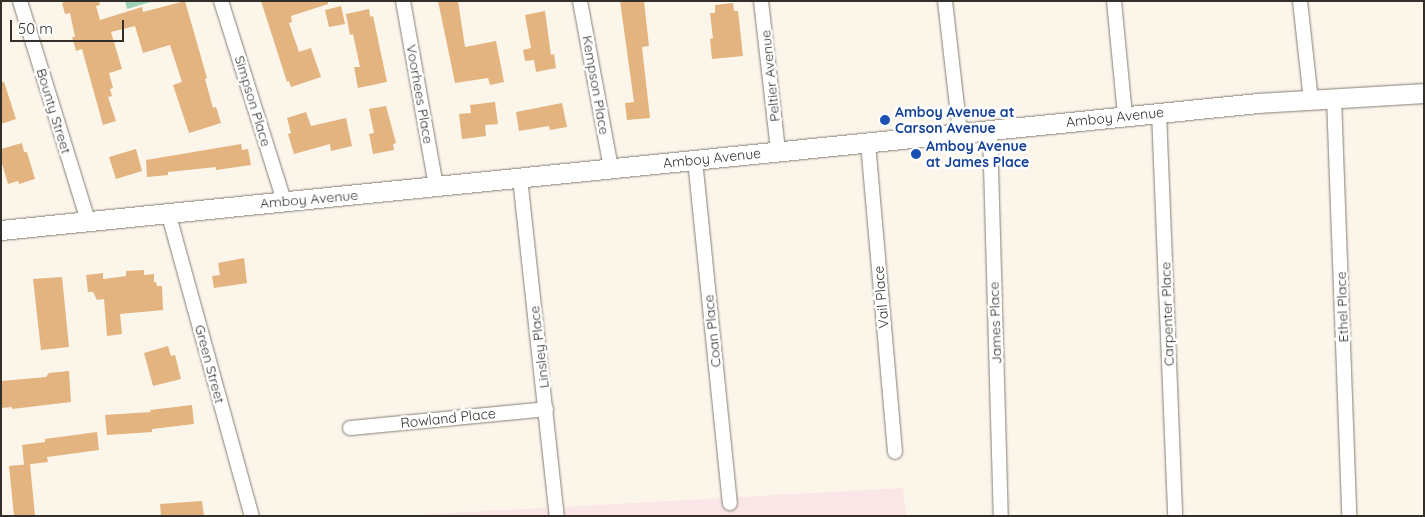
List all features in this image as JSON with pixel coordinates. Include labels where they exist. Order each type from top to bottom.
[{"type":"street","name":"Bounty Street","points":[[20,1],[88,221]]},
{"type":"street","name":"Simpson Place","points":[[221,1],[284,201]]},
{"type":"street","name":"Voorhees Place","points":[[403,1],[436,187]]},
{"type":"street","name":"Kempson Place","points":[[580,1],[611,169]]},
{"type":"street","name":"Peltier Avenue","points":[[761,1],[778,150]]},
{"type":"street","points":[[945,1],[960,133]]},
{"type":"street","points":[[1114,1],[1124,116]]},
{"type":"street","points":[[1300,1],[1311,100]]},
{"type":"street","name":"Amboy Avenue","points":[[1,230],[1159,112],[1424,93]]},
{"type":"street","name":"Ethel Place","points":[[1334,98],[1349,516]]},
{"type":"street","name":"Carpenter Place","points":[[1159,112],[1175,516]]},
{"type":"street","name":"James Place","points":[[990,130],[1001,516]]},
{"type":"street","name":"Vail Place","points":[[868,142],[894,452]]},
{"type":"street","name":"Coan Place","points":[[695,160],[730,503]]},
{"type":"street","name":"Linsley Place","points":[[520,178],[557,516]]},
{"type":"street","name":"Green Street","points":[[168,212],[252,516]]},
{"type":"street","name":"Rowland Place","points":[[350,428],[546,409]]},
{"type":"shaded area","points":[[903,488],[906,516],[398,516]]},
{"type":"green space","points":[[125,1],[154,1],[127,9]]},
{"type":"building","points":[[67,1],[99,1],[100,5],[96,6],[100,20],[142,7],[143,12],[185,1],[207,78],[205,79],[213,108],[216,107],[221,123],[189,133],[173,85],[182,82],[170,45],[143,53],[135,26],[111,32],[122,69],[109,73],[113,88],[110,89],[112,96],[108,97],[116,121],[103,125],[82,49],[76,51],[72,37],[75,37],[70,13],[65,14],[62,3]]},
{"type":"building","points":[[261,1],[328,1],[328,4],[291,16],[292,22],[289,23],[299,52],[311,48],[321,77],[291,87],[289,81],[287,82]]},
{"type":"building","points":[[438,1],[458,1],[465,47],[496,41],[504,82],[490,85],[488,78],[455,83]]},
{"type":"building","points":[[620,1],[644,1],[649,46],[642,47],[650,118],[627,120],[625,103],[634,102]]},
{"type":"building","points":[[733,3],[734,11],[738,11],[743,56],[712,59],[710,39],[713,38],[710,13],[715,13],[715,5]]},
{"type":"building","points":[[341,6],[345,24],[329,27],[325,10]]},
{"type":"building","points":[[369,9],[370,17],[373,16],[387,82],[358,88],[354,67],[360,67],[353,34],[350,35],[346,14]]},
{"type":"building","points":[[545,11],[551,55],[554,54],[556,68],[536,72],[534,60],[525,61],[523,50],[531,48],[525,15]]},
{"type":"building","points":[[1,82],[4,82],[16,119],[1,124]]},
{"type":"building","points":[[495,102],[498,124],[485,125],[486,136],[462,139],[459,114],[471,113],[470,105]]},
{"type":"building","points":[[562,103],[567,127],[550,130],[549,126],[519,131],[516,112]]},
{"type":"building","points":[[386,106],[396,143],[393,144],[394,150],[373,154],[369,134],[374,133],[369,109]]},
{"type":"building","points":[[306,112],[311,126],[346,118],[352,146],[331,151],[330,144],[294,154],[288,134],[291,133],[287,118]]},
{"type":"building","points":[[22,143],[24,152],[27,152],[35,179],[19,184],[18,181],[8,184],[1,160],[1,149]]},
{"type":"building","points":[[241,144],[242,150],[248,149],[251,165],[216,170],[216,167],[168,172],[168,175],[147,177],[146,160]]},
{"type":"building","points":[[136,149],[142,171],[116,179],[109,157]]},
{"type":"building","points":[[244,258],[247,283],[214,288],[212,276],[220,275],[218,263]]},
{"type":"building","points":[[144,270],[144,275],[154,274],[154,282],[156,282],[157,286],[162,286],[163,310],[120,314],[122,334],[107,336],[104,299],[97,300],[93,292],[88,292],[86,275],[103,273],[103,279],[126,276],[126,271]]},
{"type":"building","points":[[62,277],[69,347],[41,350],[33,279]]},
{"type":"building","points":[[168,346],[171,356],[175,355],[181,379],[153,386],[144,353]]},
{"type":"building","points":[[69,371],[71,402],[12,409],[12,407],[1,408],[1,381],[46,377],[49,373]]},
{"type":"building","points":[[192,405],[194,424],[152,429],[152,432],[107,435],[105,415],[151,412],[150,410]]},
{"type":"building","points":[[97,432],[99,450],[47,457],[48,462],[24,465],[22,445],[45,442],[45,439]]},
{"type":"building","points":[[30,464],[35,516],[14,516],[9,466]]},
{"type":"building","points":[[202,501],[204,516],[161,516],[160,504]]},
{"type":"place","name":"Amboy Avenue at Carson Avenue","points":[[885,120]]},
{"type":"place","name":"Amboy Avenue at James Place","points":[[916,154]]}]
